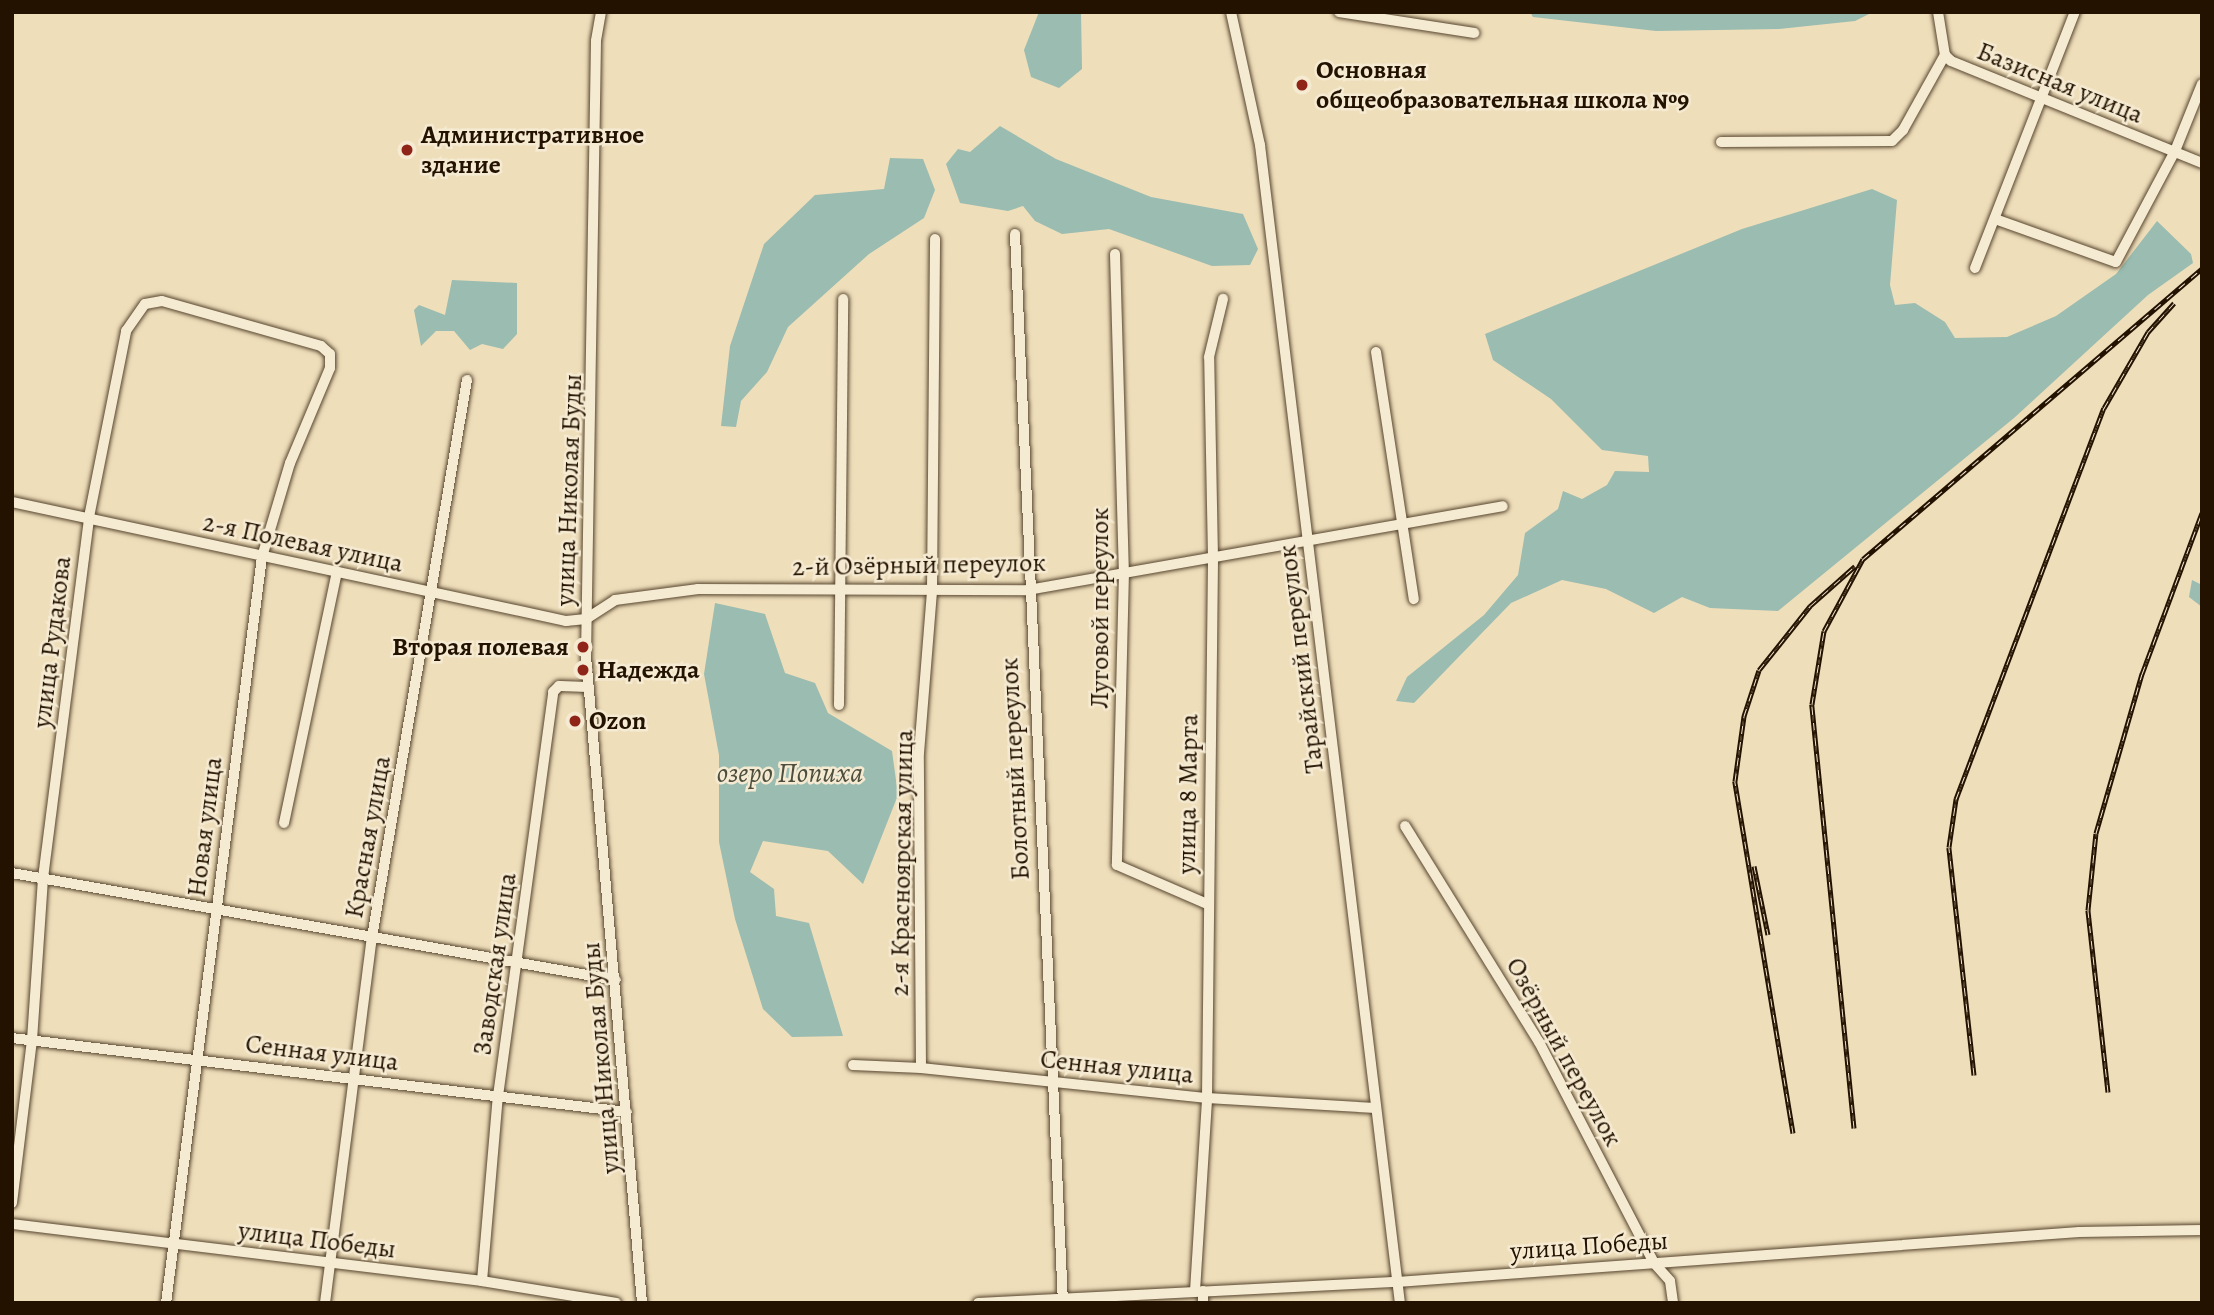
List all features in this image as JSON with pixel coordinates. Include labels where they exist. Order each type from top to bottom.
[{"type":"street","name":"улица Николая Буды","points":[[601,12],[596,41],[596,294],[586,618],[589,687],[642,1303]]},
{"type":"street","name":"Тарайский переулок","points":[[1231,12],[1259,145],[1400,1303]]},
{"type":"street","points":[[1339,12],[1474,33]]},
{"type":"street","name":"Базисная улица","points":[[1938,12],[1945,55],[2042,100],[2202,163]]},
{"type":"street","points":[[1975,268],[2075,12]]},
{"type":"street","points":[[1721,142],[1892,141],[1903,130],[1945,55]]},
{"type":"street","points":[[1995,219],[2108,262],[2122,256],[2175,151],[2202,84]]},
{"type":"street","name":"Болотный переулок","points":[[1015,234],[1028,590],[1063,1300]]},
{"type":"street","name":"2-я Красноярская улица","points":[[921,1068],[919,753],[932,590],[935,239]]},
{"type":"street","name":"Луговой переулок","points":[[1115,254],[1124,572],[1117,865],[1208,904]]},
{"type":"street","points":[[839,705],[843,299]]},
{"type":"street","name":"улица 8 Марта","points":[[1203,1303],[1199,1291],[1207,1098],[1213,557],[1209,357],[1223,299]]},
{"type":"street","name":"улица Рудакова","points":[[12,1203],[32,1040],[43,878],[89,517],[126,331],[145,304],[162,301],[321,346],[330,354],[330,368]]},
{"type":"street","points":[[1376,352],[1401,525],[1415,599]]},
{"type":"street","name":"Новая улица","points":[[166,1303],[262,557],[289,463],[330,368]]},
{"type":"street","name":"Красная улица","points":[[325,1303],[372,937],[433,593],[467,380]]},
{"type":"street","name":"2-я Полевая улица","points":[[12,502],[565,621],[586,618]]},
{"type":"street","name":"2-й Озёрный переулок","points":[[586,618],[615,600],[698,589],[840,587],[1028,590],[1503,506]]},
{"type":"street","points":[[284,823],[337,572]]},
{"type":"street","name":"Заводская улица","points":[[482,1281],[498,1096],[553,692],[559,686],[589,687]]},
{"type":"street","name":"Озёрный переулок","points":[[1405,825],[1539,1042],[1654,1263],[1670,1281],[1673,1303]]},
{"type":"street","points":[[12,873],[517,965],[616,980]]},
{"type":"street","name":"Сенная улица","points":[[12,1038],[627,1112]]},
{"type":"street","name":"Сенная улица","points":[[853,1065],[921,1068],[1207,1098],[1376,1108]]},
{"type":"street","name":"улица Победы","points":[[12,1224],[482,1281],[616,1303]]},
{"type":"street","name":"улица Победы","points":[[978,1303],[1397,1282],[2079,1232],[2202,1230]]},
{"type":"water","points":[[1039,12],[1081,12],[1082,69],[1059,88],[1031,77],[1024,50]]},
{"type":"water","points":[[1530,12],[1873,12],[1855,21],[1779,29],[1656,31],[1533,17]]},
{"type":"water","points":[[1000,126],[1056,159],[1151,197],[1243,214],[1258,249],[1250,265],[1212,266],[1109,229],[1062,234],[1035,221],[1023,206],[1008,211],[960,203],[946,164],[958,149],[970,152]]},
{"type":"water","points":[[890,158],[923,159],[935,190],[924,218],[869,254],[788,327],[767,372],[741,401],[736,427],[721,426],[730,346],[764,244],[815,195],[884,189]]},
{"type":"water","points":[[1872,189],[1897,200],[1890,285],[1895,305],[1915,303],[1945,322],[1955,338],[2007,337],[2056,316],[2116,274],[2157,221],[2191,254],[2193,263],[2148,295],[2014,418],[1778,611],[1710,608],[1682,597],[1654,613],[1606,589],[1562,580],[1511,603],[1414,703],[1396,701],[1407,677],[1484,615],[1518,575],[1525,533],[1558,509],[1563,491],[1582,499],[1607,485],[1615,471],[1649,472],[1648,456],[1602,450],[1551,399],[1493,360],[1485,334],[1742,229]]},
{"type":"water","points":[[452,280],[517,283],[517,334],[503,349],[482,344],[470,350],[454,331],[436,331],[421,346],[414,310],[419,305],[445,315]]},
{"type":"water","points":[[2192,580],[2202,585],[2202,607],[2189,597]]},
{"type":"water","name":"озеро Попиха","points":[[715,603],[765,614],[785,673],[815,683],[828,713],[892,751],[898,795],[863,884],[828,851],[763,841],[750,872],[774,889],[776,916],[809,923],[843,1036],[792,1037],[763,1009],[735,919],[719,842],[719,755],[704,674]]},
{"type":"railway","points":[[1854,1128],[1812,704],[1824,631],[1863,559],[2202,268]]},
{"type":"railway","points":[[1974,1075],[1949,847],[1956,799],[2104,408],[2148,332],[2174,303]]},
{"type":"railway","points":[[2108,1092],[2088,910],[2096,833],[2142,674],[2202,513]]},
{"type":"railway","points":[[1793,1133],[1735,781],[1744,716],[1759,670],[1810,606],[1855,566]]},
{"type":"railway","points":[[1754,866],[1768,935]]},
{"type":"place","name":"Основная общеобразовательная школа №9","points":[[1302,85]]},
{"type":"place","name":"Административное здание","points":[[407,150]]},
{"type":"place","name":"Вторая полевая","points":[[583,647]]},
{"type":"place","name":"Надежда","points":[[583,670]]},
{"type":"place","name":"Ozon","points":[[575,721]]}]
